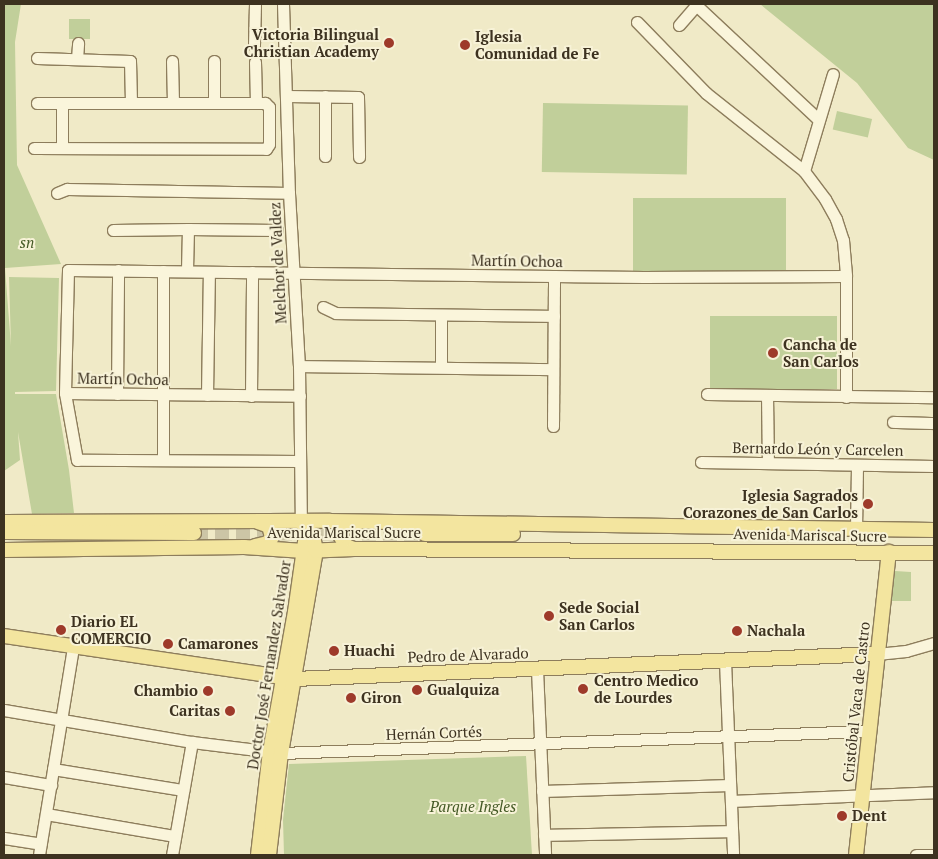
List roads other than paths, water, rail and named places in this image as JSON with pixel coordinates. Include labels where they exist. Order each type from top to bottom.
[{"type":"main road","name":"Avenida Mariscal Sucre","points":[[4,522],[301,521],[681,528],[934,530]]},
{"type":"main road","name":"Doctor José Fernandez Salvador","points":[[258,855],[310,551],[301,521]]},
{"type":"main road","points":[[244,547],[262,545],[271,540],[271,528],[267,524],[258,522]]},
{"type":"main road","points":[[354,549],[343,543],[341,530],[349,525],[365,522]]},
{"type":"main road","name":"Avenida Mariscal Sucre","points":[[681,528],[659,533],[425,537],[616,542],[685,550]]},
{"type":"main road","points":[[4,532],[194,537],[4,541]]},
{"type":"main road","name":"Avenida Mariscal Sucre","points":[[4,550],[244,547],[310,551],[354,549],[685,550],[934,553]]},
{"type":"main road","name":"Cristóbal Vaca de Castro","points":[[856,855],[889,552]]},
{"type":"main road","name":"Pedro de Alvarado","points":[[4,636],[73,648],[289,678],[877,654]]},
{"type":"main road","name":"Doctor José Fernandez Salvador","points":[[269,855],[276,752]]},
{"type":"street","points":[[254,45],[255,4]]},
{"type":"street","name":"Melchor de Valdez","points":[[283,4],[289,193],[299,366],[301,521]]},
{"type":"street","points":[[679,25],[697,4],[819,120]]},
{"type":"street","points":[[637,22],[706,93],[804,171],[825,199],[836,219],[843,240],[846,276],[846,397]]},
{"type":"street","points":[[77,60],[78,43]]},
{"type":"street","points":[[37,58],[130,61],[131,103]]},
{"type":"street","points":[[214,61],[214,103]]},
{"type":"street","points":[[172,62],[173,103]]},
{"type":"street","points":[[256,62],[256,102]]},
{"type":"street","points":[[804,171],[833,74]]},
{"type":"street","points":[[287,96],[358,97],[359,157]]},
{"type":"street","points":[[325,96],[325,156]]},
{"type":"street","points":[[34,148],[266,149],[269,144],[268,104],[256,102],[37,103]]},
{"type":"street","points":[[62,103],[62,148]]},
{"type":"street","points":[[269,126],[288,125]]},
{"type":"street","points":[[57,193],[67,189],[289,193]]},
{"type":"street","points":[[187,271],[188,229]]},
{"type":"street","points":[[112,230],[277,230]]},
{"type":"street","name":"Martín Ochoa","points":[[300,396],[65,393],[68,270],[554,276],[846,276]]},
{"type":"street","points":[[118,270],[118,394]]},
{"type":"street","points":[[163,271],[163,460]]},
{"type":"street","points":[[207,395],[209,272]]},
{"type":"street","points":[[251,396],[252,272]]},
{"type":"street","points":[[553,426],[554,276]]},
{"type":"street","points":[[323,307],[336,313],[441,316],[554,316]]},
{"type":"street","points":[[441,316],[441,367]]},
{"type":"street","points":[[299,366],[553,369]]},
{"type":"street","points":[[65,393],[77,460],[300,461]]},
{"type":"street","points":[[707,394],[934,397]]},
{"type":"street","points":[[767,395],[768,463]]},
{"type":"street","points":[[893,422],[934,423]]},
{"type":"street","name":"Bernardo León y Carcelen","points":[[700,462],[934,466]]},
{"type":"street","points":[[856,530],[857,464]]},
{"type":"street","name":"Pedro de Alvarado","points":[[877,654],[906,651],[934,643]]},
{"type":"street","points":[[4,838],[40,850],[73,648]]},
{"type":"street","points":[[725,661],[733,855]]},
{"type":"street","points":[[537,669],[545,855]]},
{"type":"street","name":"Hernán Cortés","points":[[4,710],[192,742],[276,752],[868,731]]},
{"type":"street","points":[[172,855],[192,742]]},
{"type":"street","points":[[53,769],[183,790]]},
{"type":"street","points":[[4,777],[51,785]]},
{"type":"street","points":[[542,792],[730,785]]},
{"type":"street","points":[[731,801],[934,792]]},
{"type":"street","points":[[46,814],[176,836]]},
{"type":"street","points":[[544,835],[732,831]]},
{"type":"street","points":[[916,855],[934,855]]},
{"type":"tunnel","points":[[194,533],[425,534]]},
{"type":"place","name":"Victoria Bilingual Christian Academy","points":[[389,43]]},
{"type":"place","name":"Iglesia Comunidad de Fe","points":[[465,45]]},
{"type":"place","name":"Cancha de San Carlos","points":[[773,353]]},
{"type":"place","name":"Iglesia Sagrados Corazones de San Carlos","points":[[868,504]]},
{"type":"place","name":"Sede Social San Carlos","points":[[549,616]]},
{"type":"place","name":"Diario EL COMERCIO","points":[[61,630]]},
{"type":"place","name":"Nachala","points":[[737,631]]},
{"type":"place","name":"Camarones","points":[[168,644]]},
{"type":"place","name":"Huachi","points":[[334,651]]},
{"type":"place","name":"Centro Medico de Lourdes","points":[[583,689]]},
{"type":"place","name":"Gualquiza","points":[[417,690]]},
{"type":"place","name":"Chambio","points":[[208,691]]},
{"type":"place","name":"Giron","points":[[351,698]]},
{"type":"place","name":"Caritas","points":[[230,711]]},
{"type":"place","name":"Dent","points":[[842,816]]},
{"type":"park label","name":"sn","points":[[27,243]]},
{"type":"park label","name":"Parque Ingles","points":[[473,807]]}]
